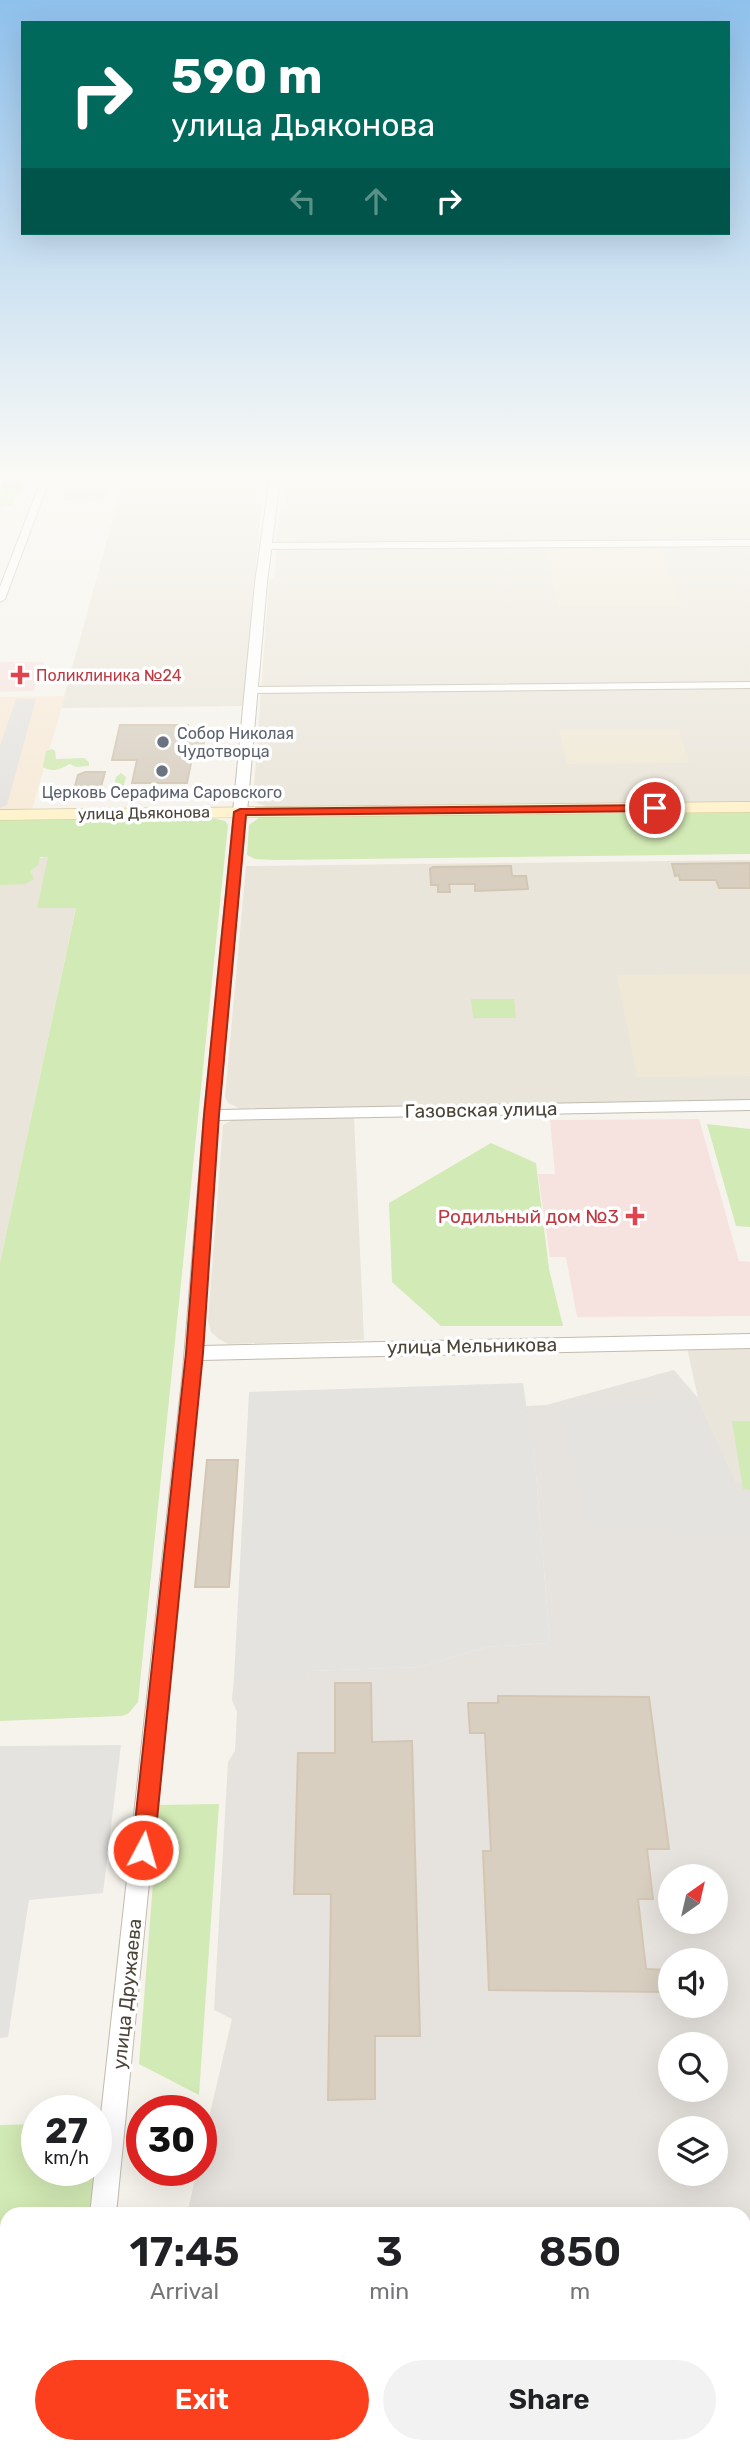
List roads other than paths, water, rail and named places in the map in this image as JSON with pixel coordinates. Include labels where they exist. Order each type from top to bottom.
[{"type":"main road","name":"улица Дьяконова","points":[[0,815],[750,807]]},
{"type":"street","name":"улица Дружаева","points":[[104,2207],[194,1353],[211,1115],[260,592]]},
{"type":"street","points":[[251,690],[750,685]]},
{"type":"street","name":"Газовская улица","points":[[211,1115],[750,1105]]},
{"type":"street","name":"улица Мельникова","points":[[194,1353],[750,1341]]},
{"type":"place","name":"Поликлиника №24","points":[[20,675]]},
{"type":"place","name":"Собор Николая Чудотворца","points":[[163,742]]},
{"type":"place","name":"Церковь Серафима Саровского","points":[[162,771]]},
{"type":"place","name":"Родильный дом №3","points":[[635,1216]]}]
